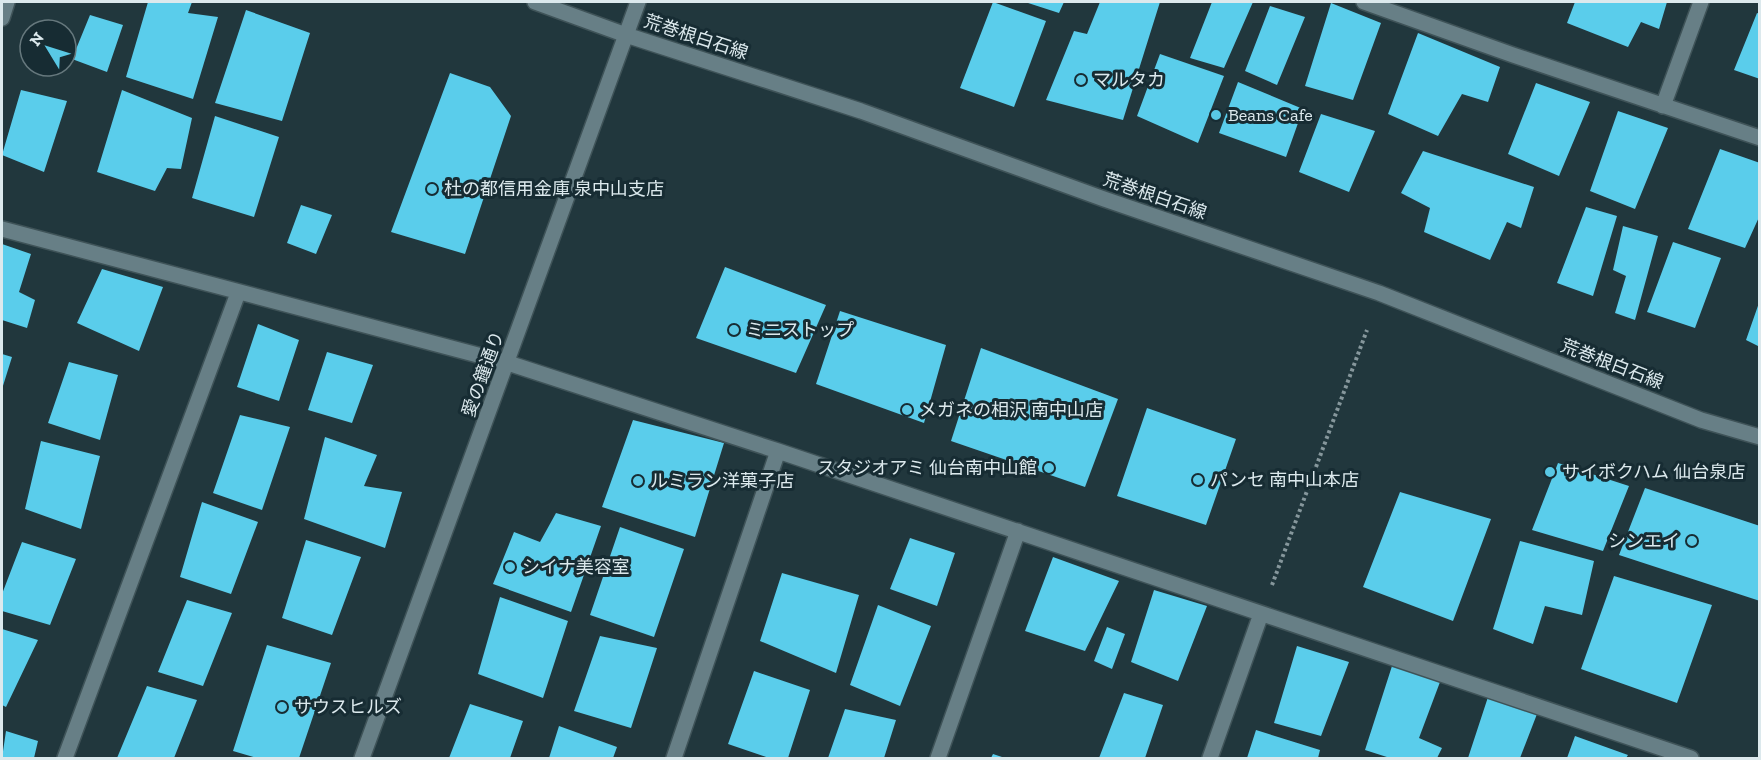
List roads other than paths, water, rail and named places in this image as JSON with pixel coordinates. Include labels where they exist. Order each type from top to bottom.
[{"type":"street","points":[[2,18],[7,2]]},
{"type":"street","name":"荒巻根白石線","points":[[535,2],[626,35],[861,111],[1104,199],[1379,293],[1701,420],[1760,437]]},
{"type":"street","name":"愛の鐘通り","points":[[362,759],[638,2]]},
{"type":"street","points":[[1365,2],[1760,138]]},
{"type":"street","points":[[1663,106],[1701,2]]},
{"type":"street","points":[[2,229],[508,363],[1018,531],[1691,759]]},
{"type":"street","points":[[65,759],[238,293]]},
{"type":"street","points":[[674,759],[778,451]]},
{"type":"street","points":[[938,759],[1018,531]]},
{"type":"street","points":[[1210,759],[1261,614]]},
{"type":"place","name":"マルタカ","points":[[1081,80]]},
{"type":"place","name":"Beans Cafe","points":[[1216,115]]},
{"type":"place","name":"杜の都信用金庫 泉中山支店","points":[[432,189]]},
{"type":"place","name":"ミニストップ","points":[[734,330]]},
{"type":"place","name":"メガネの相沢 南中山店","points":[[907,410]]},
{"type":"place","name":"スタジオアミ 仙台南中山館","points":[[1049,468]]},
{"type":"place","name":"サイボクハム 仙台泉店","points":[[1550,472]]},
{"type":"place","name":"パンセ 南中山本店","points":[[1198,480]]},
{"type":"place","name":"ルミラン洋菓子店","points":[[638,481]]},
{"type":"place","name":"シンエイ","points":[[1692,541]]},
{"type":"place","name":"シイナ美容室","points":[[510,567]]},
{"type":"place","name":"サウスヒルズ","points":[[282,707]]}]
